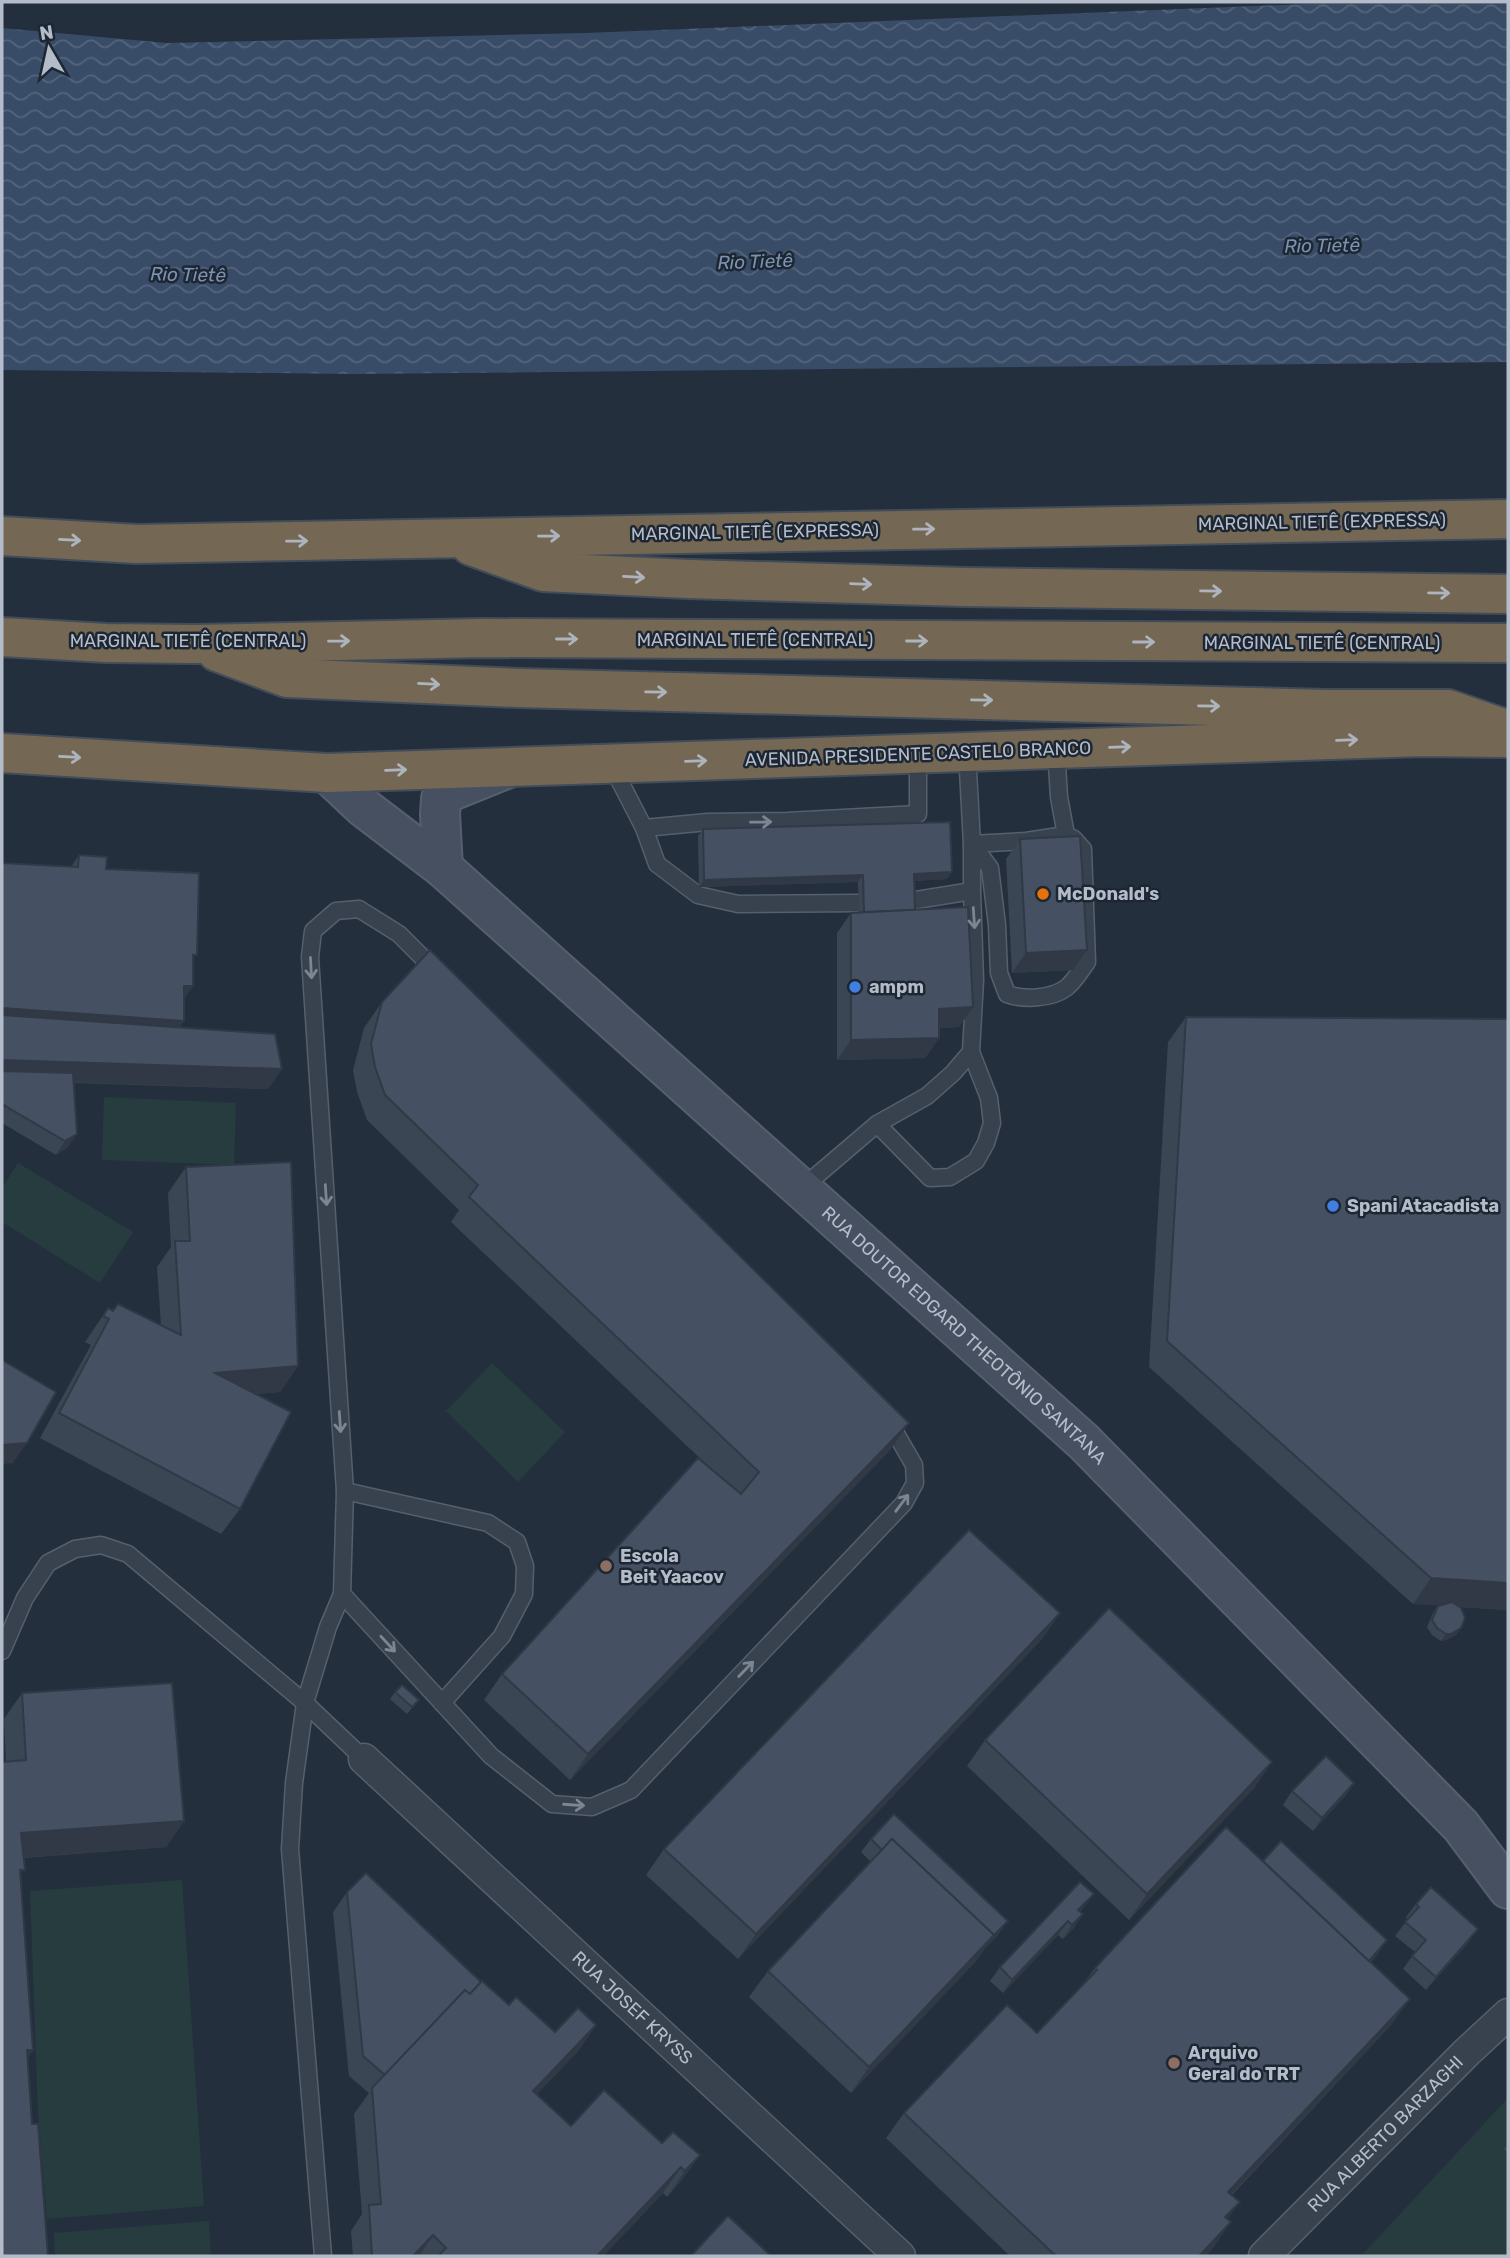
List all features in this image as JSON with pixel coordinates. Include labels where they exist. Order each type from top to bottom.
[{"type":"highway","name":"MARGINAL TIETÊ (EXPRESSA)","points":[[2,536],[137,544],[1508,519]]},
{"type":"highway","points":[[450,538],[543,572],[964,587],[1508,594]]},
{"type":"highway","name":"MARGINAL TIETÊ (CENTRAL)","points":[[2,637],[106,643],[195,644],[483,638],[1508,643]]},
{"type":"highway","points":[[195,644],[287,678],[519,688],[1247,707],[1448,709],[1508,730]]},
{"type":"highway","name":"AVENIDA PRESIDENTE CASTELO BRANCO","points":[[2,753],[327,773],[1422,737],[1508,738]]},
{"type":"street","points":[[443,868],[441,799],[449,792],[511,767]]},
{"type":"street","name":"RUA DOUTOR EDGARD THEOTÔNIO SANTANA","points":[[327,773],[363,807],[443,868],[1084,1442],[1461,1826],[1508,1889]]},
{"type":"street","name":"RUA JOSEF KRYSS","points":[[364,1759],[900,2256]]},
{"type":"street","name":"RUA DOUTOR EDGARD THEOTÔNIO SANTANA","points":[[1461,1826],[1508,1858]]},
{"type":"street","name":"RUA ALBERTO BARZAGHI","points":[[1264,2256],[1466,2052],[1508,2014]]},
{"type":"lane","points":[[972,844],[990,868],[997,925],[999,973],[1007,994],[1019,998],[1054,994],[1067,987],[1087,962],[1083,849],[1066,835],[1059,797],[1056,749]]},
{"type":"lane","points":[[877,1124],[930,1178],[950,1177],[976,1161],[986,1143],[992,1123],[989,1098],[971,1052],[975,979],[967,752]]},
{"type":"lane","points":[[643,828],[708,822],[918,822],[918,754]]},
{"type":"lane","points":[[611,763],[643,828],[657,864],[698,895],[738,904],[859,903]]},
{"type":"lane","points":[[972,844],[1026,841],[1066,835]]},
{"type":"lane","points":[[923,881],[917,900],[972,891]]},
{"type":"lane","points":[[323,2256],[290,1849],[294,1783],[305,1703],[328,1627],[342,1594],[345,1491],[310,957],[313,931],[337,911],[359,909],[398,934],[448,983]]},
{"type":"lane","points":[[802,1188],[877,1124],[927,1096],[953,1073],[971,1052]]},
{"type":"lane","points":[[342,1594],[491,1756],[552,1804],[592,1807],[631,1790],[904,1503],[915,1483],[914,1465],[889,1421],[880,1411]]},
{"type":"lane","points":[[345,1491],[488,1523],[517,1542],[525,1566],[524,1594],[502,1636],[442,1703]]},
{"type":"lane","points":[[2,1651],[25,1598],[47,1563],[75,1549],[101,1545],[128,1554],[305,1703],[364,1759]]},
{"type":"green space","points":[[104,1097],[236,1103],[234,1165],[102,1160]]},
{"type":"green space","points":[[18,1163],[133,1232],[100,1283],[2,1222],[2,1188]]},
{"type":"green space","points":[[492,1363],[565,1432],[518,1482],[446,1411]]},
{"type":"green space","points":[[182,1880],[204,2206],[47,2219],[38,2113],[30,1891]]},
{"type":"green space","points":[[1508,2098],[1508,2256],[1361,2256]]},
{"type":"green space","points":[[209,2221],[211,2256],[55,2256],[54,2233]]},
{"type":"water","name":"Rio Tietê","points":[[1306,4],[1508,4],[1508,362],[354,374],[2,370],[2,28],[167,43],[586,33]]},
{"type":"building","points":[[950,822],[952,872],[914,874],[915,910],[864,912],[863,875],[704,880],[703,829]]},
{"type":"building","points":[[1080,836],[1087,950],[1026,953],[1020,839]]},
{"type":"building","points":[[79,855],[107,857],[106,869],[199,873],[197,955],[193,955],[193,986],[184,986],[184,1021],[2,1008],[2,863],[78,867]]},
{"type":"building","points":[[968,907],[973,1007],[939,1009],[939,1038],[851,1040],[851,913]]},
{"type":"building","points":[[430,950],[909,1423],[588,1754],[502,1674],[698,1458],[741,1494],[759,1472],[469,1197],[478,1185],[385,1095],[375,1067],[371,1044],[382,1002]]},
{"type":"building","points":[[2,1015],[275,1034],[282,1069],[2,1060]]},
{"type":"building","name":"Spani Atacadista","points":[[1186,1017],[1508,1019],[1508,1583],[1431,1578],[1167,1341]]},
{"type":"building","points":[[2,1071],[73,1073],[77,1134],[65,1141],[2,1104]]},
{"type":"building","points":[[291,1162],[298,1366],[215,1373],[291,1412],[240,1509],[59,1413],[109,1319],[103,1316],[108,1308],[113,1311],[118,1304],[181,1335],[175,1241],[190,1241],[186,1167]]},
{"type":"building","points":[[2,1360],[56,1392],[27,1443],[2,1445]]},
{"type":"building","points":[[969,1530],[1060,1613],[756,1934],[664,1849]]},
{"type":"building","points":[[1452,1602],[1461,1608],[1465,1618],[1461,1628],[1446,1634],[1437,1628],[1432,1620],[1438,1606]]},
{"type":"building","points":[[1109,1608],[1272,1762],[1147,1894],[985,1740]]},
{"type":"building","points":[[172,1683],[184,1821],[21,1833],[25,1870],[20,1870],[33,2050],[27,2050],[32,2124],[38,2124],[48,2256],[2,2256],[2,1762],[26,1760],[22,1693]]},
{"type":"building","points":[[402,1685],[419,1700],[412,1707],[395,1692]]},
{"type":"building","points":[[1326,1756],[1354,1783],[1322,1818],[1292,1791]]},
{"type":"building","points":[[894,1814],[1008,1921],[994,1935],[892,1839],[882,1850],[871,1839]]},
{"type":"building","points":[[1226,1827],[1410,1999],[1228,2192],[1240,2202],[1225,2217],[1231,2222],[1199,2256],[1056,2256],[904,2113],[1007,2005],[1037,2033]]},
{"type":"building","points":[[892,1839],[994,1935],[869,2067],[768,1971]]},
{"type":"building","points":[[1281,1841],[1387,1940],[1369,1961],[1263,1861]]},
{"type":"building","points":[[366,1873],[481,1982],[470,1994],[465,1990],[385,2075],[363,2056],[347,1892]]},
{"type":"building","points":[[1080,1882],[1094,1894],[1078,1910],[1083,1914],[1072,1925],[1068,1921],[1012,1980],[1000,1967]]},
{"type":"building","points":[[1431,1887],[1478,1929],[1436,1977],[1412,1956],[1426,1940],[1405,1922],[1419,1907],[1416,1904]]},
{"type":"building","points":[[482,1981],[509,2005],[516,1997],[555,2032],[578,2008],[596,2025],[533,2091],[571,2126],[604,2090],[662,2143],[673,2132],[700,2155],[685,2171],[681,2167],[597,2256],[441,2256],[439,2255],[446,2248],[433,2235],[413,2256],[372,2256],[369,2205],[381,2204],[372,2088],[465,1990],[470,1994]]},
{"type":"building","points":[[728,2216],[771,2256],[691,2256]]},
{"type":"place","name":"McDonald's","points":[[1043,894]]},
{"type":"place","name":"ampm","points":[[855,987]]},
{"type":"place","name":"Spani Atacadista","points":[[1333,1206]]},
{"type":"place","name":"Escola Beit Yaacov","points":[[606,1566]]},
{"type":"place","name":"Arquivo Geral do TRT","points":[[1174,2063]]}]
